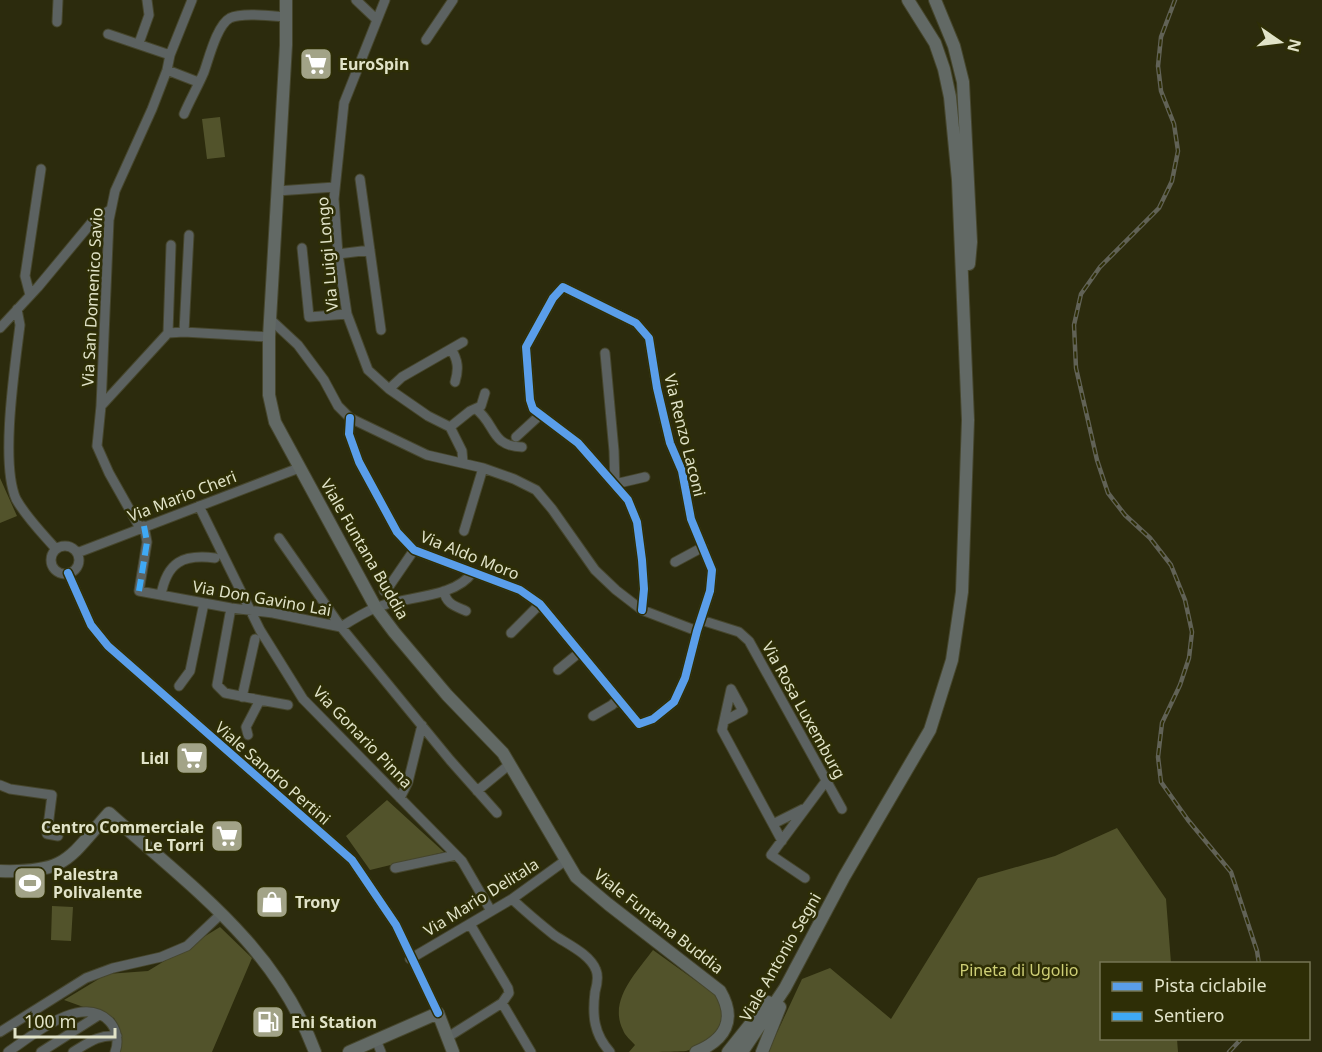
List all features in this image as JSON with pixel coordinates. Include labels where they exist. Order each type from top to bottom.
[{"type":"main road","name":"Viale Funtana Buddia","points":[[286,0],[269,337],[270,404],[275,422],[376,608],[447,695],[503,753],[576,877],[588,889],[720,991],[728,1008],[728,1020],[717,1041],[698,1051]]},
{"type":"main road","points":[[908,0],[935,43],[950,97],[958,180],[965,310]]},
{"type":"main road","points":[[935,0],[954,46],[963,82],[971,242],[965,310]]},
{"type":"main road","name":"Viale Antonio Segni","points":[[742,1052],[785,988],[844,877],[930,730],[952,660],[962,592],[967,504],[968,420],[965,310]]},
{"type":"main road","points":[[0,871],[39,870],[66,860],[109,813],[222,914],[273,971],[305,1026],[315,1052]]},
{"type":"main road","points":[[728,1052],[774,995],[785,988]]},
{"type":"main road","points":[[762,1052],[780,1009],[785,988]]},
{"type":"main road","points":[[350,1052],[438,1013]]},
{"type":"main road","name":"Viale Sandro Pertini","points":[[438,1013],[453,1052]]},
{"type":"street","points":[[57,22],[58,0]]},
{"type":"street","points":[[139,43],[149,15],[147,0]]},
{"type":"street","name":"Via San Domenico Savio","points":[[142,527],[109,472],[97,446],[110,210],[115,191],[152,109],[192,0]]},
{"type":"street","points":[[356,0],[376,20]]},
{"type":"street","name":"Via Luigi Longo","points":[[385,0],[344,103],[334,199],[346,314],[368,370],[389,389],[428,416],[450,427]]},
{"type":"street","points":[[426,40],[453,0]]},
{"type":"street","points":[[184,114],[220,31],[231,18],[286,17]]},
{"type":"street","points":[[108,34],[170,55]]},
{"type":"street","points":[[167,70],[198,82]]},
{"type":"street","points":[[30,295],[25,276],[41,169]]},
{"type":"street","points":[[360,179],[381,330]]},
{"type":"street","points":[[277,191],[335,187]]},
{"type":"street","points":[[0,328],[92,222],[110,210]]},
{"type":"street","points":[[184,332],[189,234]]},
{"type":"street","points":[[101,406],[168,333],[171,245]]},
{"type":"street","points":[[302,248],[309,317],[346,314]]},
{"type":"street","points":[[338,254],[370,250]]},
{"type":"street","name":"Via Renzo Laconi","points":[[540,415],[533,409],[530,400],[526,347],[553,298],[563,287],[636,323],[649,338],[657,388],[670,442],[682,471],[691,519],[704,547]]},
{"type":"street","points":[[17,309],[20,325],[7,434],[9,471],[15,497],[56,549]]},
{"type":"street","points":[[270,319],[298,345],[324,380],[338,406],[350,418],[427,455],[483,468],[536,490],[595,570],[615,590],[642,610],[697,631],[710,591],[712,570],[704,547],[675,562]]},
{"type":"street","points":[[168,333],[269,337]]},
{"type":"street","points":[[389,389],[402,377],[463,342]]},
{"type":"street","points":[[450,349],[456,357],[458,366],[455,381]]},
{"type":"street","points":[[605,353],[615,484]]},
{"type":"street","points":[[463,463],[462,451],[450,427],[470,411],[481,406],[485,393]]},
{"type":"street","points":[[476,409],[502,442],[509,447],[522,447]]},
{"type":"street","points":[[516,437],[540,415],[578,443],[628,500],[637,522],[643,569],[642,610]]},
{"type":"street","name":"Via Aldo Moro","points":[[350,418],[349,434],[359,462],[397,532],[414,550],[520,590],[540,604],[639,724],[653,719],[674,702],[685,678],[697,631]]},
{"type":"street","points":[[600,470],[609,466],[614,458]]},
{"type":"street","name":"Via Mario Cheri","points":[[77,553],[299,468]]},
{"type":"street","points":[[464,531],[483,468]]},
{"type":"street","points":[[615,484],[645,477]]},
{"type":"street","name":"Via Gonario Pinna","points":[[199,506],[250,611],[270,648],[303,699],[462,861],[491,911]]},
{"type":"street","name":"Via Don Gavino Lai","points":[[142,527],[147,542],[139,591],[250,611],[273,612],[341,627],[376,608],[444,591],[467,579],[472,573]]},
{"type":"street","points":[[279,538],[341,627],[497,813]]},
{"type":"street","points":[[67,546],[77,553],[78,563],[74,570],[68,573],[57,571],[53,566],[52,555],[56,549],[67,546]]},
{"type":"street","points":[[384,591],[414,550]]},
{"type":"street","points":[[161,595],[164,580],[176,564],[192,556],[215,558]]},
{"type":"street","name":"Viale Sandro Pertini","points":[[68,573],[92,625],[108,646],[352,860],[396,925],[410,959],[438,1013]]},
{"type":"street","points":[[444,591],[449,604],[466,611]]},
{"type":"street","points":[[179,686],[190,671],[204,603]]},
{"type":"street","points":[[511,633],[540,604]]},
{"type":"street","points":[[231,608],[217,685],[225,693],[288,705]]},
{"type":"street","name":"Via Rosa Luxemburg","points":[[701,620],[739,632],[749,641],[842,809]]},
{"type":"street","points":[[242,697],[255,639]]},
{"type":"street","points":[[558,670],[580,652]]},
{"type":"street","points":[[724,721],[744,711],[731,689],[722,730],[782,841]]},
{"type":"street","points":[[593,716],[618,699]]},
{"type":"street","points":[[248,735],[246,728],[260,700]]},
{"type":"street","points":[[400,798],[408,782],[422,725]]},
{"type":"street","points":[[477,791],[510,764]]},
{"type":"street","points":[[805,878],[771,855],[826,782]]},
{"type":"street","points":[[0,785],[10,789],[52,795],[47,834],[58,836]]},
{"type":"street","points":[[773,824],[807,808]]},
{"type":"street","points":[[395,868],[456,855]]},
{"type":"street","name":"Via Mario Delitala","points":[[410,959],[512,899],[566,860]]},
{"type":"street","points":[[512,899],[548,930],[593,963],[598,979],[593,1005],[594,1023],[601,1042],[610,1052]]},
{"type":"street","points":[[0,1032],[86,978],[113,968],[161,957],[187,945],[222,914]]},
{"type":"street","points":[[448,1037],[508,998],[508,988],[470,924]]},
{"type":"street","points":[[502,1003],[531,1052]]},
{"type":"street","points":[[8,1052],[72,1013],[89,1011],[110,1022],[117,1036],[118,1045],[115,1052]]},
{"type":"street","points":[[41,1052],[99,1015]]},
{"type":"street","points":[[73,1052],[96,1037],[117,1036]]},
{"type":"street","points":[[376,1040],[381,1052]]},
{"type":"green space","points":[[220,117],[225,157],[207,159],[202,119]]},
{"type":"green space","points":[[0,478],[17,516],[0,523]]},
{"type":"green space","points":[[387,800],[444,852],[370,870],[346,836]]},
{"type":"green space","name":"Pineta di Ugolio","points":[[1117,828],[1166,899],[1171,962],[1100,962],[1100,1040],[1177,1040],[1178,1052],[768,1052],[802,979],[830,968],[891,1019],[978,878],[1055,856]]},
{"type":"green space","points":[[52,906],[73,907],[71,941],[51,940]]},
{"type":"green space","points":[[220,927],[252,958],[212,1052],[117,1052],[122,1036],[114,1018],[64,1000],[107,974],[148,971]]},
{"type":"green space","points":[[653,950],[717,996],[721,1005],[721,1023],[711,1037],[695,1048],[686,1051],[629,1052],[635,1045],[624,1032],[619,1019],[619,1008],[626,987]]},
{"type":"railway","points":[[1175,0],[1161,37],[1158,66],[1161,91],[1174,124],[1178,151],[1172,181],[1159,208],[1100,267],[1081,294],[1074,325],[1076,368],[1097,460],[1108,493],[1125,515],[1150,538],[1171,565],[1185,600],[1192,632],[1189,658],[1180,685],[1162,723],[1158,757],[1161,782],[1188,820],[1231,872],[1259,962]]},
{"type":"railway","points":[[1229,1052],[1240,1040]]},
{"type":"marked path","points":[[139,591],[147,542],[144,526]]},
{"type":"cycle path","points":[[350,418],[349,434],[359,462],[397,532],[414,550],[520,590],[540,604],[639,724],[653,719],[674,702],[685,678],[710,591],[712,570],[691,519],[682,471],[670,443],[657,388],[649,338],[636,323],[563,287],[553,298],[526,347],[530,400],[533,409],[578,443],[628,500],[637,522],[642,560],[644,589],[642,610]]},
{"type":"cycle path","points":[[68,573],[91,625],[108,646],[352,860],[396,925],[438,1013]]},
{"type":"place","name":"EuroSpin","points":[[316,64]]},
{"type":"place","name":"Lidl","points":[[192,758]]},
{"type":"place","name":"Centro Commerciale Le Torri","points":[[227,836]]},
{"type":"place","name":"Palestra Polivalente","points":[[30,883]]},
{"type":"place","name":"Trony","points":[[272,902]]},
{"type":"place","name":"Eni Station","points":[[268,1022]]}]
